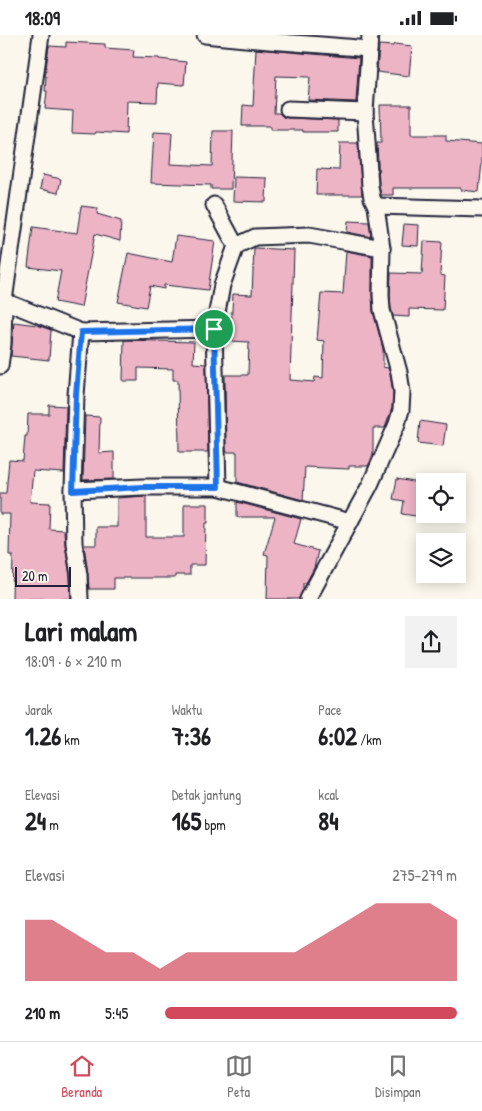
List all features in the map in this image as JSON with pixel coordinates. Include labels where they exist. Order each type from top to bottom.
[{"type":"street","points":[[0,366],[3,344],[4,301],[41,35]]},
{"type":"street","points":[[205,35],[245,39],[370,42],[365,112],[370,186],[372,199],[376,206],[382,248],[382,310],[399,372],[402,392],[401,410],[397,424],[370,485],[308,599]]},
{"type":"street","points":[[288,109],[365,112]]},
{"type":"street","points":[[214,205],[236,246]]},
{"type":"street","points":[[376,206],[482,209]]},
{"type":"street","points":[[218,487],[214,329],[222,285],[236,246],[255,237],[308,235],[382,248]]},
{"type":"street","points":[[4,301],[81,332],[214,329]]},
{"type":"street","points":[[80,599],[79,575],[74,543],[73,491],[76,395],[81,332]]},
{"type":"street","points":[[73,491],[142,487],[218,487],[350,522]]},
{"type":"building","points":[[66,42],[105,44],[105,48],[134,50],[133,57],[186,62],[184,85],[158,83],[157,102],[127,101],[126,134],[72,133],[73,111],[45,109],[47,91],[45,91],[45,76],[49,46],[66,47]]},
{"type":"building","points":[[394,44],[412,46],[409,76],[377,72],[379,45],[393,46]]},
{"type":"building","points":[[256,49],[359,58],[356,102],[308,100],[310,77],[276,76],[274,113],[279,113],[283,117],[288,118],[338,120],[338,132],[270,130],[270,126],[242,126],[243,105],[253,106]]},
{"type":"building","points":[[380,105],[411,105],[411,135],[446,135],[446,141],[482,144],[479,192],[461,190],[461,188],[393,188],[393,195],[381,195],[377,143],[381,143]]},
{"type":"building","points":[[213,131],[233,131],[231,189],[211,189],[211,185],[151,183],[154,132],[172,133],[170,164],[212,166]]},
{"type":"building","points":[[340,143],[358,143],[362,195],[316,195],[317,169],[339,170]]},
{"type":"building","points":[[43,175],[61,179],[58,193],[40,189]]},
{"type":"building","points":[[234,177],[267,178],[266,202],[233,201]]},
{"type":"building","points":[[81,206],[98,208],[97,214],[121,221],[120,241],[95,234],[81,307],[55,302],[61,271],[28,267],[33,227],[77,233]]},
{"type":"building","points":[[348,221],[369,222],[371,237],[347,232]]},
{"type":"building","points":[[404,224],[419,225],[418,246],[402,245]]},
{"type":"building","points":[[176,236],[215,241],[208,290],[164,285],[164,289],[150,286],[146,307],[118,302],[128,253],[172,262]]},
{"type":"building","points":[[424,241],[442,242],[440,275],[445,276],[443,310],[409,309],[409,317],[393,316],[390,295],[391,273],[422,274]]},
{"type":"building","points":[[254,248],[294,250],[290,380],[314,382],[315,377],[323,378],[324,341],[317,340],[321,293],[343,294],[346,251],[372,256],[373,311],[383,349],[383,367],[388,368],[390,374],[393,392],[392,408],[385,428],[373,428],[373,456],[368,466],[349,466],[349,469],[305,467],[303,500],[237,482],[237,452],[226,452],[225,375],[248,375],[249,342],[230,341],[233,294],[252,295]]},
{"type":"building","points":[[14,322],[37,325],[51,330],[49,360],[11,356]]},
{"type":"building","points":[[124,340],[194,342],[193,363],[206,364],[208,452],[179,452],[178,380],[173,380],[173,369],[138,368],[138,381],[123,381]]},
{"type":"building","points":[[49,405],[66,406],[64,473],[33,471],[30,502],[50,503],[49,529],[64,530],[71,599],[12,599],[13,555],[9,555],[10,514],[0,514],[0,493],[6,493],[9,460],[23,461],[28,414],[49,414]]},
{"type":"building","points":[[85,416],[100,417],[99,453],[114,452],[114,479],[83,480]]},
{"type":"building","points":[[420,421],[446,425],[443,446],[418,443]]},
{"type":"building","points":[[397,479],[416,482],[416,516],[402,514],[404,501],[393,499]]},
{"type":"building","points":[[146,496],[146,537],[184,537],[184,504],[208,504],[205,565],[190,565],[190,575],[175,575],[175,578],[114,578],[114,589],[89,589],[84,545],[96,545],[96,527],[117,527],[117,498]]},
{"type":"building","points":[[237,502],[301,519],[294,544],[318,551],[314,568],[306,583],[303,583],[299,599],[267,599],[268,555],[264,554],[275,517],[237,517]]},
{"type":"route","points":[[214,329],[218,487],[142,487],[73,491],[76,395],[81,332],[214,329]]}]
